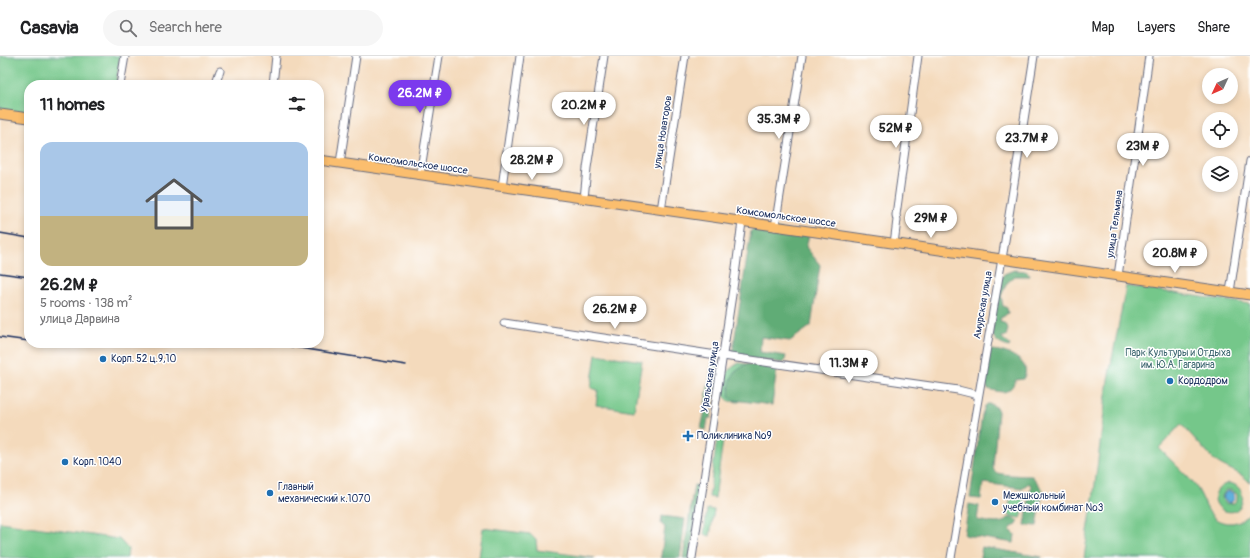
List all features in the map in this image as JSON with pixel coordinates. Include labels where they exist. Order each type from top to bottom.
[{"type":"main road","points":[[0,114],[24,117]]},
{"type":"main road","name":"Комсомольское шоссе","points":[[324,161],[1250,295]]},
{"type":"street","points":[[121,80],[125,56]]},
{"type":"street","points":[[274,80],[276,56]]},
{"type":"street","points":[[340,164],[356,56]]},
{"type":"street","points":[[420,175],[439,56]]},
{"type":"street","points":[[502,187],[520,56]]},
{"type":"street","points":[[584,199],[587,168],[604,56]]},
{"type":"street","name":"улица Новаторов","points":[[662,210],[685,56]]},
{"type":"street","points":[[775,227],[802,56]]},
{"type":"street","points":[[894,244],[897,220],[896,215],[918,56]]},
{"type":"street","name":"Амурская улица","points":[[951,558],[1034,56]]},
{"type":"street","name":"улица Тельмана","points":[[1118,276],[1149,56]]},
{"type":"street","points":[[217,80],[220,71]]},
{"type":"street","points":[[1230,292],[1250,161]]},
{"type":"street","name":"Уральская улица","points":[[692,558],[742,222]]},
{"type":"street","points":[[504,323],[978,394]]},
{"type":"green space","points":[[0,56],[120,56],[117,80],[24,80],[24,114],[0,111]]},
{"type":"green space","points":[[756,226],[809,235],[806,247],[820,265],[811,326],[790,341],[761,337],[760,352],[786,356],[784,363],[732,356],[751,231]]},
{"type":"green space","points":[[1014,270],[1025,271],[1030,276],[1015,276],[1007,283],[1001,296],[1003,306],[1007,308],[1008,313],[1001,317],[1000,322],[1004,323],[1008,329],[1006,336],[1002,338],[1010,345],[1009,347],[998,342],[992,333],[1000,280],[1004,274]]},
{"type":"green space","name":"Парк Культуры и Отдыха им. Ю.А. Гагарина","points":[[1126,286],[1250,304],[1250,483],[1242,476],[1213,459],[1181,424],[1159,448],[1194,484],[1208,510],[1216,519],[1223,522],[1232,523],[1240,521],[1250,512],[1250,558],[1084,558],[1108,380]]},
{"type":"green space","points":[[991,350],[1010,354],[1025,367],[1023,379],[1016,380],[1005,392],[988,389],[983,380],[987,353]]},
{"type":"green space","points":[[596,354],[642,361],[634,411],[596,405],[598,390],[591,388]]},
{"type":"green space","points":[[713,358],[718,363],[719,367],[713,406],[705,404]]},
{"type":"green space","points":[[739,363],[747,364],[735,372],[734,400],[740,401],[729,401],[723,395],[726,376],[734,366]]},
{"type":"green space","points":[[747,364],[777,369],[772,405],[734,400],[729,397],[732,377],[737,371]]},
{"type":"green space","points":[[987,404],[991,404],[997,408],[998,412],[993,469],[997,473],[1007,475],[1032,476],[1043,490],[1037,526],[1025,525],[1031,486],[1029,483],[1022,488],[983,483],[981,499],[970,498],[982,415]]},
{"type":"green space","points":[[705,410],[712,411],[711,418],[708,418],[706,430],[701,429]]},
{"type":"green space","points":[[717,439],[723,440],[715,498],[709,497]]},
{"type":"green space","points":[[1229,483],[1236,485],[1240,489],[1242,495],[1241,506],[1232,512],[1221,509],[1215,499],[1218,490]],"holes":[[[1226,490],[1231,490],[1237,494],[1237,499],[1234,503],[1227,504],[1223,501],[1222,496]]]},
{"type":"green space","points":[[694,485],[701,486],[690,558],[683,558]]},
{"type":"green space","points":[[1011,495],[1022,495],[1025,498],[1022,516],[1020,518],[1010,516],[1008,514]]},
{"type":"green space","points":[[969,504],[979,506],[977,520],[998,523],[1005,521],[1008,518],[1013,518],[1018,521],[1017,525],[1012,527],[1010,530],[1015,534],[1014,543],[964,535]]},
{"type":"green space","points":[[707,509],[714,510],[710,536],[704,534]]},
{"type":"green space","points":[[662,516],[685,519],[680,558],[660,558],[665,527],[661,524]]},
{"type":"green space","points":[[0,522],[119,539],[128,549],[127,558],[0,557]]},
{"type":"green space","points":[[483,528],[530,534],[536,540],[537,550],[595,558],[479,558]]},
{"type":"green space","points":[[982,547],[1042,557],[1042,558],[980,558]]},
{"type":"water","points":[[1227,492],[1231,492],[1233,493],[1233,501],[1227,502],[1224,499],[1224,495]]},
{"type":"railway","points":[[0,233],[24,237]]},
{"type":"railway","points":[[0,273],[24,276]]},
{"type":"railway","points":[[0,337],[24,340]]},
{"type":"railway","points":[[300,348],[406,365]]},
{"type":"place","name":"Корп. 52 ц.9,10","points":[[103,359]]},
{"type":"place","name":"Кордодром","points":[[1170,381]]},
{"type":"place","name":"Поликлиника №9","points":[[688,436]]},
{"type":"place","name":"Корп. 1040","points":[[65,462]]},
{"type":"place","name":"Главный механический к.1070","points":[[270,493]]},
{"type":"place","name":"Межшкольный учебный комбинат №3","points":[[995,502]]}]
